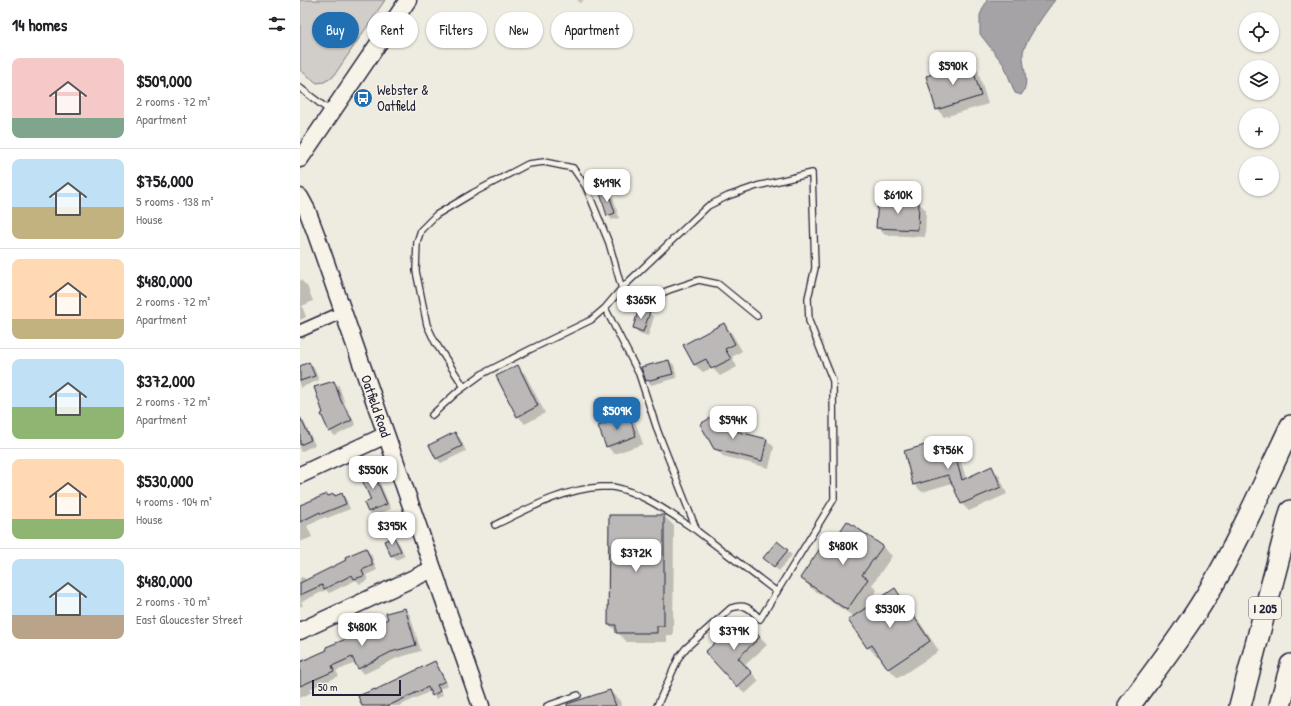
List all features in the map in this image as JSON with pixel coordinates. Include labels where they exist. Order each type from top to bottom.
[{"type":"highway","points":[[1129,706],[1192,618],[1215,582],[1249,516],[1291,426]]},
{"type":"highway","name":"I 205","points":[[1240,706],[1291,511]]},
{"type":"highway","points":[[1280,706],[1291,665]]},
{"type":"main road","points":[[300,160],[408,0]]},
{"type":"main road","name":"Oatfield Road","points":[[300,197],[307,210],[316,234],[480,705]]},
{"type":"main road","points":[[300,475],[386,435]]},
{"type":"main road","points":[[300,631],[433,569]]},
{"type":"street","points":[[300,331],[343,312]]},
{"type":"lane","points":[[300,88],[332,113]]},
{"type":"lane","points":[[464,387],[435,342],[427,325],[416,271],[416,242],[421,230],[436,215],[473,193],[528,164],[544,162],[573,168],[586,187],[609,243],[625,300],[636,304],[669,290],[699,280],[718,284],[757,316]]},
{"type":"lane","points":[[432,415],[464,387],[489,370],[591,320],[605,308],[621,289],[708,206],[728,196],[757,186],[812,173],[815,268],[808,298],[809,321],[833,381],[834,499],[760,619],[747,606],[739,605],[731,608],[679,656],[657,706]]},
{"type":"lane","points":[[605,308],[639,374],[658,432],[696,531]]},
{"type":"lane","points":[[495,525],[563,494],[586,488],[612,487],[639,496],[665,509],[777,592]]},
{"type":"lane","points":[[547,706],[578,695]]},
{"type":"shaded area","points":[[300,0],[385,0],[377,12],[367,12],[367,27],[359,38],[359,12],[312,12],[312,48],[353,48],[333,77],[324,82],[317,83],[300,70]]},
{"type":"shaded area","points":[[987,0],[1055,0],[1036,26],[1024,48],[1023,58],[1026,80],[1024,91],[1021,95],[1015,93],[1004,65],[980,34],[980,15]]},
{"type":"building","points":[[971,63],[981,96],[936,110],[926,76]]},
{"type":"building","points":[[608,191],[615,213],[607,216],[600,193]]},
{"type":"building","points":[[878,199],[919,202],[918,230],[876,228]]},
{"type":"building","points":[[639,308],[650,312],[643,332],[633,328]]},
{"type":"building","points":[[724,323],[735,344],[725,349],[731,359],[711,369],[706,359],[694,365],[683,345]]},
{"type":"building","points":[[669,360],[673,374],[646,381],[641,367]]},
{"type":"building","points":[[309,362],[315,376],[300,381],[300,366]]},
{"type":"building","points":[[518,365],[538,406],[517,417],[496,376]]},
{"type":"building","points":[[334,381],[341,401],[352,420],[329,432],[321,414],[323,413],[314,387]]},
{"type":"building","points":[[719,413],[728,429],[767,439],[762,461],[714,449],[700,424]]},
{"type":"building","points":[[629,415],[636,436],[606,447],[598,426]]},
{"type":"building","points":[[300,417],[311,440],[300,445]]},
{"type":"building","points":[[455,432],[462,446],[436,459],[429,445]]},
{"type":"building","points":[[950,438],[962,480],[992,466],[1001,487],[961,504],[948,475],[913,485],[904,451]]},
{"type":"building","points":[[371,467],[387,504],[368,512],[364,503],[371,500],[359,473]]},
{"type":"building","points":[[342,493],[346,504],[321,514],[320,512],[300,522],[300,505],[327,494],[328,496],[334,494],[335,496]]},
{"type":"building","points":[[609,515],[664,515],[664,626],[657,626],[657,633],[616,633],[616,625],[608,625]]},
{"type":"building","points":[[847,521],[883,546],[862,575],[868,579],[847,610],[800,578],[821,547],[827,551]]},
{"type":"building","points":[[394,537],[401,551],[391,556],[384,541]]},
{"type":"building","points":[[777,541],[788,550],[774,567],[763,558]]},
{"type":"building","points":[[366,548],[373,565],[362,570],[364,576],[354,579],[352,575],[324,589],[322,585],[300,595],[300,583],[346,560],[345,557]]},
{"type":"building","points":[[895,588],[930,641],[888,669],[872,645],[867,648],[848,620]]},
{"type":"building","points":[[405,608],[416,645],[391,652],[358,669],[352,657],[332,666],[334,671],[300,686],[300,662],[327,650],[326,647],[388,619],[386,613]]},
{"type":"building","points":[[743,618],[760,637],[738,658],[752,673],[737,687],[705,652]]},
{"type":"building","points":[[435,661],[445,681],[437,685],[440,691],[432,696],[428,687],[388,706],[362,706],[358,696],[375,690]]},
{"type":"building","points":[[610,690],[616,706],[567,706],[567,704]]},
{"type":"place","name":"Webster & Oatfield","points":[[363,98]]}]
